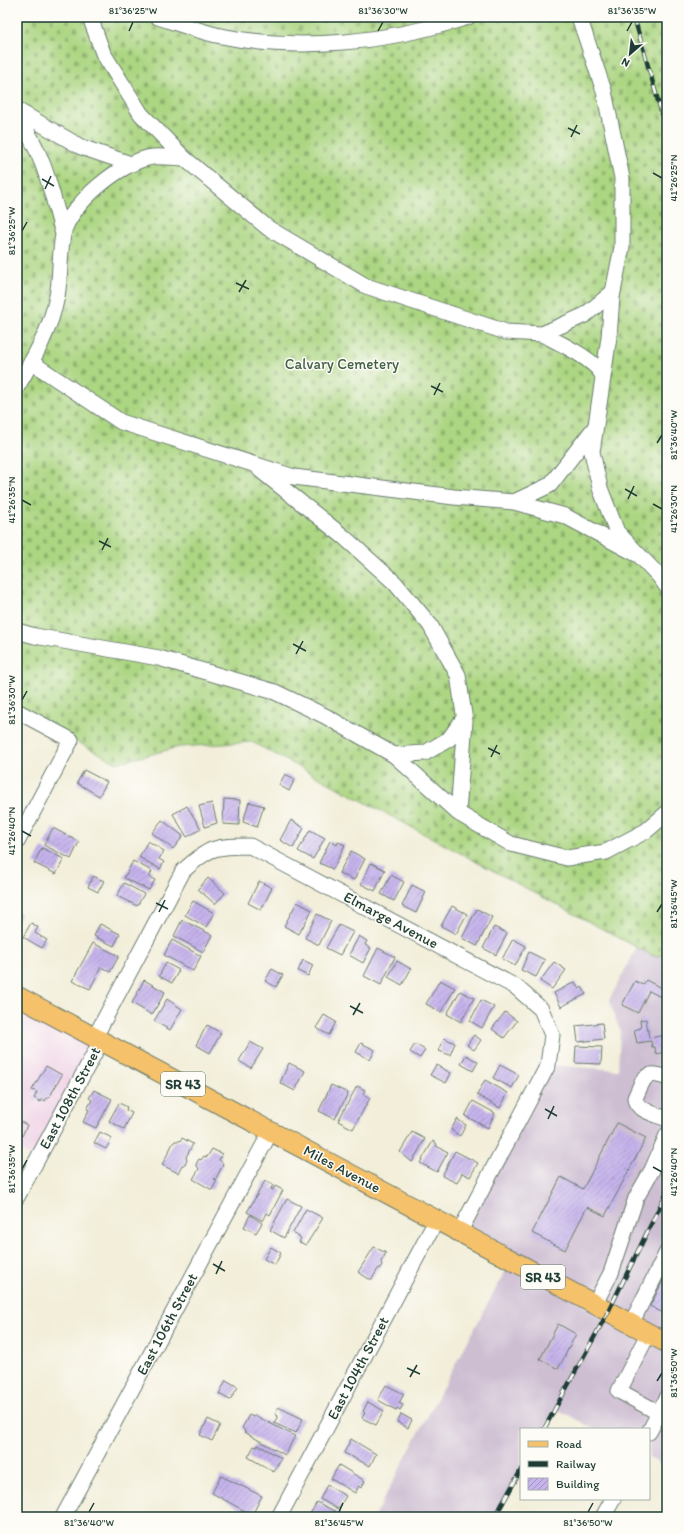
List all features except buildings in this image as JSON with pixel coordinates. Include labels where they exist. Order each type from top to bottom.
[{"type":"main road","name":"Miles Avenue","points":[[17,996],[460,1231],[594,1305],[667,1343]]},
{"type":"street","points":[[90,17],[102,53],[141,114],[184,158],[268,228],[366,286],[506,332],[542,334],[572,350],[600,370],[603,376]]},
{"type":"street","points":[[158,17],[216,35],[258,41],[305,45],[384,38],[468,17]]},
{"type":"street","points":[[579,17],[604,91],[622,178],[622,246],[613,292],[592,452],[600,488],[617,532],[667,587]]},
{"type":"street","points":[[17,110],[81,147],[131,164]]},
{"type":"street","points":[[17,116],[31,135],[48,177],[63,234],[57,296],[43,340],[17,387]]},
{"type":"street","points":[[63,234],[76,209],[95,187],[131,164],[153,157],[184,158]]},
{"type":"street","points":[[542,334],[585,315],[613,292]]},
{"type":"street","points":[[32,362],[121,422],[294,477],[454,497],[514,502],[565,516],[640,556]]},
{"type":"street","points":[[514,502],[550,485],[596,425]]},
{"type":"street","points":[[250,463],[350,542],[395,584],[430,625],[458,675],[464,718],[458,813]]},
{"type":"street","points":[[17,631],[35,636],[159,658],[275,692],[325,716],[394,755],[458,813],[511,844],[567,858],[606,852],[646,831],[667,813]]},
{"type":"street","points":[[17,711],[71,740],[17,842]]},
{"type":"street","points":[[394,755],[425,753],[449,739],[464,718]]},
{"type":"street","name":"Elmarge Avenue","points":[[98,1039],[183,871],[200,856],[221,846],[250,846],[453,953],[516,987],[541,1009],[552,1035],[548,1066],[460,1231]]},
{"type":"street","name":"East 108th Street","points":[[17,1197],[98,1039]]},
{"type":"street","points":[[667,1078],[655,1073],[649,1074],[644,1078],[635,1098],[635,1102],[639,1107],[667,1119]]},
{"type":"street","name":"East 106th Street","points":[[63,1517],[271,1131]]},
{"type":"street","points":[[594,1305],[611,1273],[636,1198],[652,1170],[667,1135]]},
{"type":"street","name":"East 104th Street","points":[[279,1517],[437,1219]]},
{"type":"street","points":[[631,1324],[667,1252]]},
{"type":"street","points":[[648,1334],[619,1391],[659,1413]]},
{"type":"street","points":[[650,1430],[667,1398]]},
{"type":"street","points":[[603,1517],[612,1500]]},
{"type":"shaded area","points":[[637,947],[653,956],[667,955],[667,1468],[650,1459],[650,1428],[592,1428],[555,1408],[545,1428],[520,1428],[520,1472],[495,1517],[374,1517],[511,1260],[460,1231],[548,1065],[618,1070],[620,1031],[609,1000]]},
{"type":"shaded area","points":[[17,996],[101,1041],[37,1160],[17,1149]]},
{"type":"green space","name":"Calvary Cemetery","points":[[17,17],[667,17],[667,955],[653,956],[252,742],[179,747],[117,763],[17,710]]},
{"type":"railway","points":[[634,17],[667,132]]},
{"type":"railway","points":[[545,1428],[608,1312],[667,1192]]},
{"type":"railway","points":[[495,1517],[520,1472]]}]
